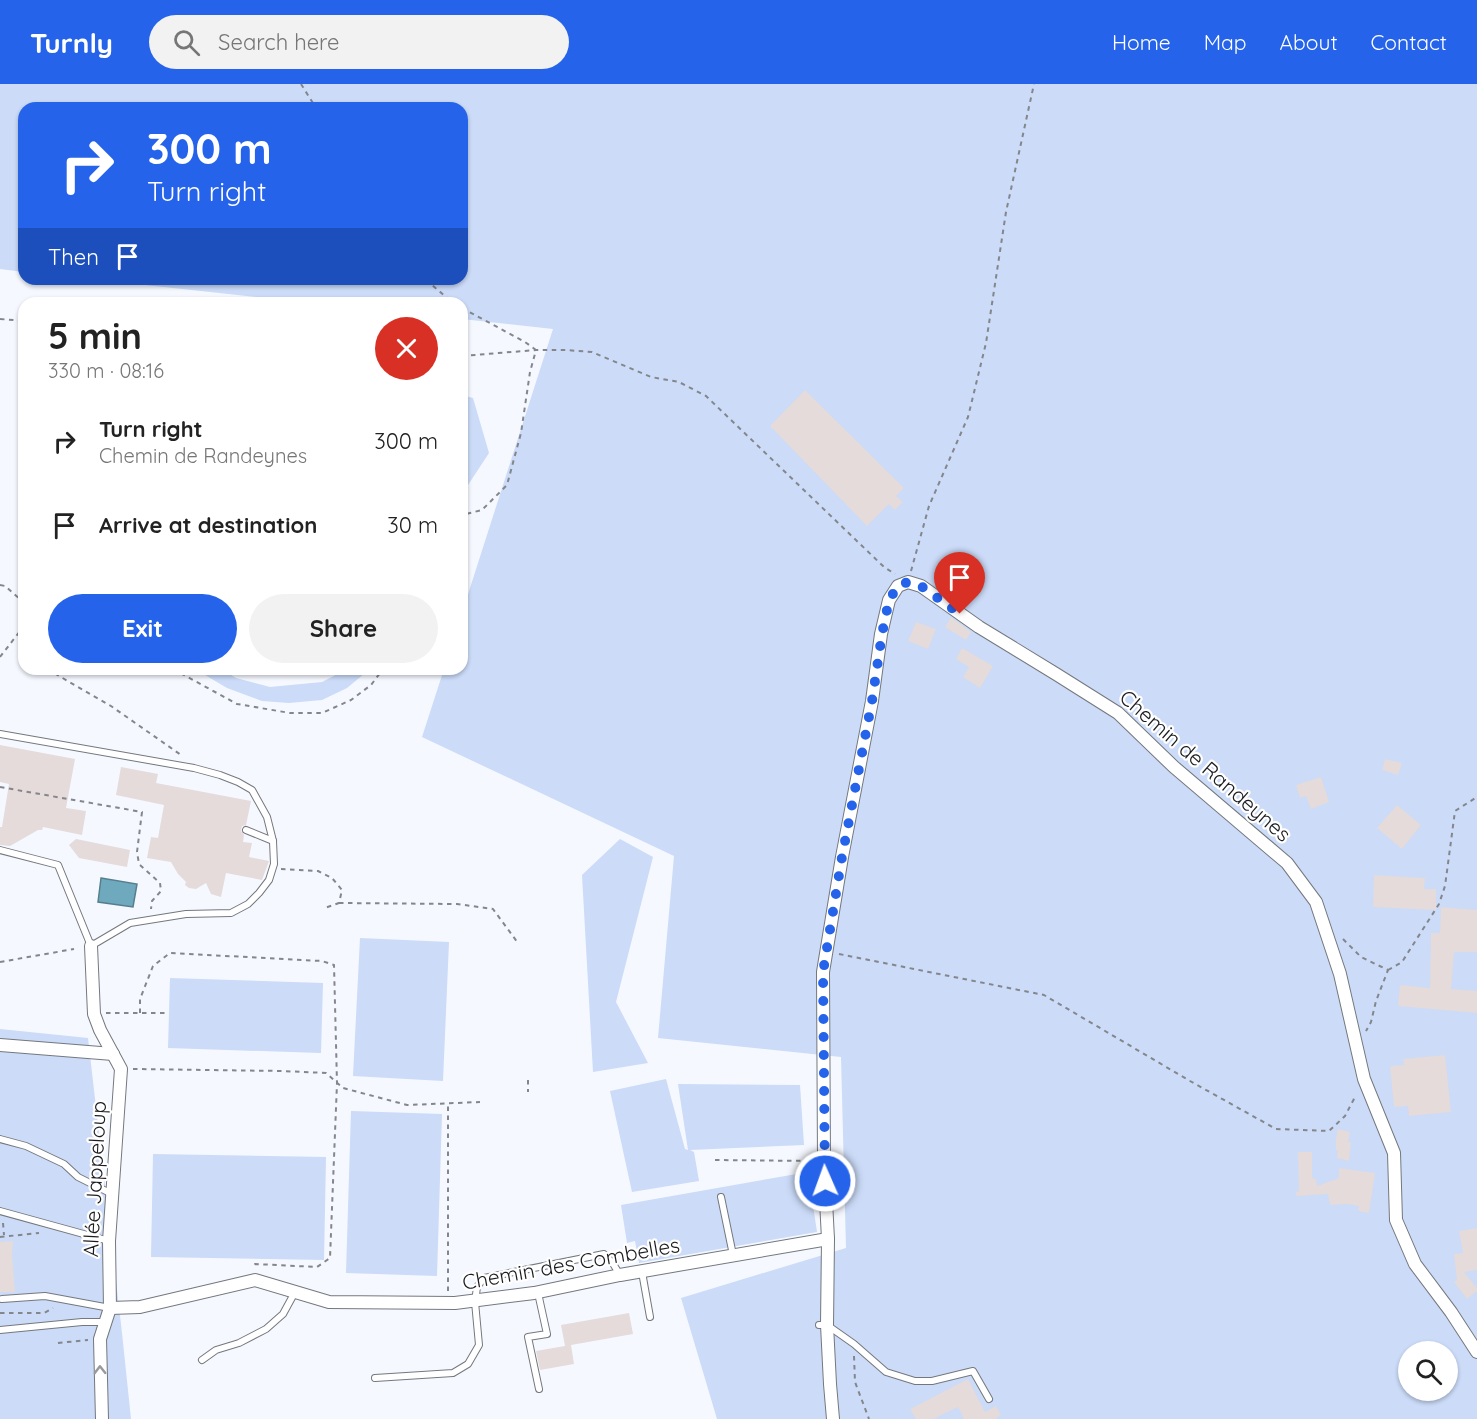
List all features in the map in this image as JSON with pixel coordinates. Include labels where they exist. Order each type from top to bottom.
[{"type":"street","points":[[833,1419],[823,1325],[828,1239],[824,1162],[823,972],[889,600],[898,586],[908,582]]},
{"type":"street","name":"Chemin de Randeynes","points":[[908,582],[921,586],[979,627],[1118,713],[1174,767],[1287,863],[1316,902],[1340,974],[1364,1079],[1394,1153],[1396,1220],[1414,1264],[1451,1312],[1477,1352]]},
{"type":"street","points":[[91,946],[94,1014],[121,1069]]},
{"type":"street","points":[[0,1045],[113,1054]]},
{"type":"street","name":"Allée Jappeloup","points":[[102,1419],[100,1339],[110,1308],[109,1241],[121,1069]]},
{"type":"street","name":"Chemin des Combelles","points":[[110,1308],[140,1307],[255,1280],[329,1302],[475,1302],[537,1293],[620,1275],[828,1239]]},
{"type":"lane","points":[[0,734],[194,768],[229,778],[252,790],[267,817],[273,841],[274,864],[269,880],[259,893],[248,904],[231,913],[186,914],[130,923],[91,946],[58,865],[0,850]]},
{"type":"lane","points":[[246,830],[273,841]]},
{"type":"lane","points":[[0,1139],[26,1146],[64,1164],[78,1177],[113,1194]]},
{"type":"lane","points":[[721,1197],[734,1256]]},
{"type":"lane","points":[[0,1211],[109,1241]]},
{"type":"lane","points":[[375,1378],[453,1373],[468,1364],[479,1345],[475,1302],[477,1287],[484,1278],[604,1254],[620,1275]]},
{"type":"lane","points":[[642,1272],[650,1317]]},
{"type":"lane","points":[[202,1360],[216,1350],[239,1343],[266,1329],[283,1314],[296,1292]]},
{"type":"lane","points":[[537,1293],[546,1334],[528,1337],[538,1389]]},
{"type":"lane","points":[[2,1299],[45,1296],[110,1308]]},
{"type":"lane","points":[[0,1330],[82,1322],[106,1322]]},
{"type":"lane","points":[[823,1325],[854,1344],[886,1372],[915,1381],[932,1381],[973,1371],[989,1399]]},
{"type":"path","points":[[301,84],[312,102]]},
{"type":"path","points":[[468,356],[536,350],[592,352],[651,377],[679,382],[706,396],[884,567],[908,582],[929,506],[968,417],[986,343],[1006,212],[1034,84]]},
{"type":"path","points":[[432,285],[446,297]]},
{"type":"path","points":[[468,311],[536,350]]},
{"type":"path","points":[[0,319],[18,320]]},
{"type":"path","points":[[468,514],[482,510],[507,484],[521,433],[530,372],[536,350]]},
{"type":"path","points":[[0,585],[5,586],[18,597]]},
{"type":"path","points":[[0,657],[18,634]]},
{"type":"path","points":[[58,675],[111,705],[177,751],[194,768]]},
{"type":"path","points":[[184,675],[237,704],[290,713],[322,713],[351,700],[371,685],[378,675]]},
{"type":"path","points":[[0,787],[142,812],[137,852],[139,864],[160,884],[160,891],[152,901],[150,920]]},
{"type":"path","points":[[1357,1047],[1371,1022],[1388,970],[1402,962],[1439,904],[1445,886],[1455,811],[1477,797]]},
{"type":"path","points":[[273,869],[318,872],[332,878],[342,890],[339,903]]},
{"type":"path","points":[[325,908],[339,903],[458,904],[493,909],[518,943]]},
{"type":"path","points":[[1340,936],[1361,957],[1388,970]]},
{"type":"path","points":[[0,962],[74,949]]},
{"type":"path","points":[[826,952],[1044,995],[1276,1129],[1329,1131],[1346,1116],[1364,1079]]},
{"type":"path","points":[[140,1013],[140,999],[153,966],[170,953],[322,961],[334,965],[337,1083],[330,1258],[317,1267],[255,1264],[246,1271],[244,1282]]},
{"type":"path","points":[[94,1014],[169,1013]]},
{"type":"path","points":[[121,1069],[326,1073],[343,1088],[407,1105],[480,1102]]},
{"type":"path","points":[[528,1080],[528,1092]]},
{"type":"path","points":[[448,1103],[448,1303]]},
{"type":"path","points":[[715,1160],[824,1162]]},
{"type":"path","points":[[3,1229],[2,1237],[47,1232]]},
{"type":"path","points":[[0,1313],[44,1312],[67,1300]]},
{"type":"path","points":[[58,1343],[100,1339]]},
{"type":"path","points":[[854,1344],[855,1382],[869,1419]]},
{"type":"shaded area","points":[[0,84],[1477,84],[1477,1419],[717,1419],[681,1298],[846,1248],[841,1057],[658,1038],[674,856],[422,737],[442,675],[468,675],[468,594],[553,329],[468,320],[468,297],[256,297],[145,285],[468,285],[468,102],[18,102],[18,271],[0,269]]},
{"type":"shaded area","points":[[468,397],[473,398],[489,453],[468,485]]},
{"type":"shaded area","points":[[205,675],[231,675],[270,687],[322,682],[335,675],[363,675],[347,688],[322,700],[289,703],[262,701],[227,688]]},
{"type":"shaded area","points":[[620,839],[653,857],[616,1002],[648,1063],[593,1072],[582,875]]},
{"type":"shaded area","points":[[101,878],[137,884],[133,907],[98,902]]},
{"type":"shaded area","points":[[360,938],[449,942],[443,1081],[353,1076]]},
{"type":"shaded area","points":[[170,978],[323,983],[321,1053],[168,1048]]},
{"type":"shaded area","points":[[0,1029],[88,1038],[131,1419],[0,1419]]},
{"type":"shaded area","points":[[666,1079],[685,1149],[688,1150],[678,1084],[800,1085],[804,1145],[690,1150],[694,1152],[699,1181],[632,1192],[610,1091]]},
{"type":"shaded area","points":[[351,1111],[442,1114],[437,1276],[346,1273]]},
{"type":"shaded area","points":[[153,1154],[326,1157],[324,1260],[151,1257]]},
{"type":"shaded area","points":[[808,1172],[817,1232],[639,1263],[635,1241],[627,1243],[621,1205]]},
{"type":"building","points":[[805,390],[904,488],[896,496],[903,502],[895,510],[889,504],[867,526],[770,426]]},
{"type":"building","points":[[951,617],[971,632],[966,640],[945,627]]},
{"type":"building","points":[[916,622],[936,629],[928,649],[908,641]]},
{"type":"building","points":[[962,648],[993,666],[980,688],[963,677],[969,667],[956,659]]},
{"type":"building","points":[[0,745],[75,759],[66,808],[86,811],[82,835],[43,827],[42,830],[10,846],[0,845],[0,827],[2,827],[9,784],[0,782]]},
{"type":"building","points":[[1385,759],[1402,763],[1398,775],[1382,770]]},
{"type":"building","points":[[121,767],[158,774],[156,783],[251,801],[246,825],[242,826],[241,831],[244,835],[243,842],[252,843],[249,857],[269,861],[262,880],[226,873],[221,897],[211,894],[206,883],[196,889],[189,888],[171,862],[147,858],[151,837],[158,838],[164,805],[116,795]]},
{"type":"building","points":[[1321,777],[1329,802],[1311,809],[1306,796],[1300,798],[1296,785]]},
{"type":"building","points":[[1397,805],[1421,825],[1402,849],[1377,828]]},
{"type":"building","points":[[76,839],[130,850],[127,867],[79,858],[69,845]]},
{"type":"building","points":[[1374,875],[1425,878],[1424,889],[1436,889],[1436,910],[1373,907]]},
{"type":"building","points":[[1441,907],[1477,910],[1477,952],[1454,952],[1451,989],[1477,991],[1477,1013],[1398,1006],[1400,985],[1430,988],[1431,933],[1440,933]]},
{"type":"building","points":[[1445,1055],[1451,1112],[1409,1116],[1408,1106],[1394,1107],[1390,1066],[1404,1065],[1403,1059]]},
{"type":"building","points":[[1338,1129],[1350,1132],[1349,1161],[1337,1158]]},
{"type":"building","points":[[1298,1152],[1312,1152],[1312,1178],[1316,1179],[1317,1186],[1339,1178],[1339,1168],[1375,1173],[1369,1213],[1358,1211],[1359,1206],[1330,1205],[1328,1194],[1296,1196],[1296,1192],[1299,1191]]},
{"type":"building","points":[[1477,1228],[1477,1270],[1464,1272],[1477,1291],[1467,1299],[1454,1282],[1457,1280],[1454,1254],[1463,1253],[1459,1231]]},
{"type":"building","points":[[13,1241],[15,1292],[0,1292],[0,1242]]},
{"type":"building","points":[[629,1313],[633,1334],[571,1345],[574,1364],[540,1370],[536,1351],[565,1346],[561,1325]]},
{"type":"building","points":[[968,1379],[985,1412],[996,1406],[1001,1415],[995,1419],[964,1419],[958,1407],[933,1419],[916,1419],[910,1409]]},
{"type":"route","points":[[825,1181],[823,972],[889,600],[898,586],[908,582],[921,586],[960,614]]}]
